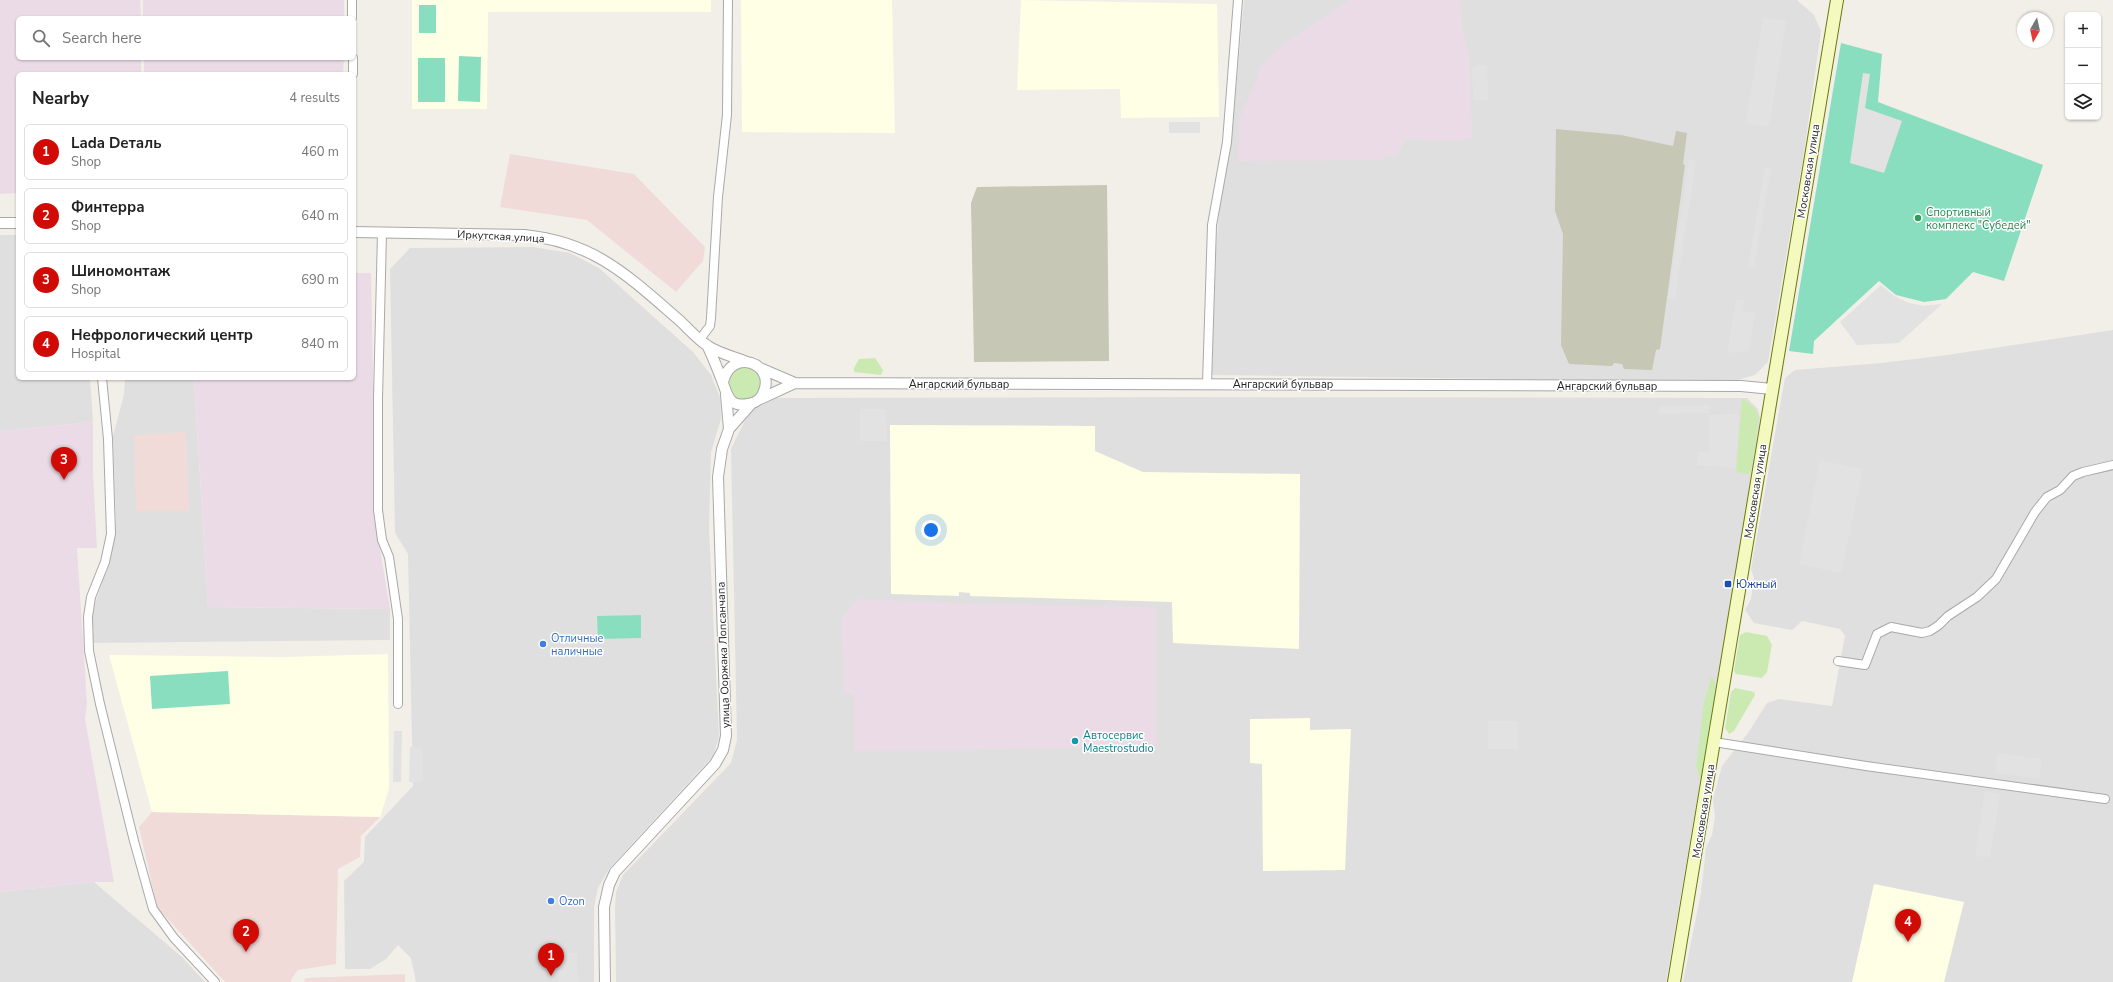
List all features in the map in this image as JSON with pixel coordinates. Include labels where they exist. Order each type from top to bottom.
[{"type":"main road","name":"Московская улица","points":[[1674,982],[1837,0]]},
{"type":"street","points":[[352,0],[352,16]]},
{"type":"street","points":[[700,339],[710,326],[711,318],[718,197],[727,115],[728,0]]},
{"type":"street","points":[[1207,384],[1212,225],[1227,142],[1238,0]]},
{"type":"street","points":[[353,60],[353,72]]},
{"type":"street","points":[[0,223],[16,223]]},
{"type":"street","name":"Иркутская улица","points":[[356,232],[524,235],[545,238],[568,244],[589,252],[614,266],[700,339],[708,347],[723,382]]},
{"type":"street","points":[[382,233],[378,384],[378,510],[382,540],[389,558],[397,614],[398,704]]},
{"type":"street","name":"Иркутская улица","points":[[708,347],[747,362]]},
{"type":"street","points":[[747,362],[760,368],[764,374],[766,388],[755,402],[737,403],[726,395],[723,382],[728,369],[734,364],[747,362]]},
{"type":"street","name":"Ангарский бульвар","points":[[760,368],[795,383],[1741,386],[1772,389]]},
{"type":"street","points":[[102,380],[108,439],[111,534],[104,562],[91,598],[88,617],[90,651],[109,741],[153,909],[174,938],[215,982]]},
{"type":"street","name":"Ангарский бульвар","points":[[755,402],[795,383]]},
{"type":"street","name":"улица Ооржака Лопсанчапа","points":[[605,982],[604,907],[609,885],[615,872],[711,769],[720,758],[723,750],[726,725],[718,477],[722,449],[729,429],[726,395]]},
{"type":"street","name":"улица Ооржака Лопсанчапа","points":[[729,429],[755,402]]},
{"type":"street","points":[[1838,660],[1866,665],[1877,634],[1891,627],[1922,633],[1930,631],[1939,625],[1948,616],[1977,597],[1996,579],[2035,512],[2048,496],[2060,490],[2073,476],[2113,464]]},
{"type":"street","points":[[1714,742],[1866,766],[2105,799]]},
{"type":"shaded area","points":[[0,0],[140,0],[141,16],[16,16],[16,60],[141,60],[141,72],[16,72],[16,193],[0,194]]},
{"type":"shaded area","points":[[143,0],[344,0],[344,16],[143,16]]},
{"type":"shaded area","points":[[412,0],[711,0],[711,12],[488,12],[487,109],[412,109]]},
{"type":"shaded area","points":[[741,0],[892,0],[895,133],[742,132]]},
{"type":"shaded area","points":[[1021,0],[1217,4],[1219,117],[1121,118],[1120,89],[1017,90]]},
{"type":"shaded area","points":[[1244,0],[1797,0],[1814,15],[1821,31],[1804,152],[1768,362],[1755,375],[1738,380],[1580,380],[1212,375],[1216,251],[1220,199],[1231,147]]},
{"type":"shaded area","points":[[1349,0],[1460,0],[1462,30],[1469,53],[1472,138],[1449,141],[1405,139],[1398,154],[1378,160],[1238,161],[1240,118],[1263,64],[1282,46]]},
{"type":"shaded area","points":[[1763,17],[1786,21],[1769,127],[1746,123]]},
{"type":"shaded area","points":[[144,60],[344,60],[343,72],[144,72]]},
{"type":"shaded area","points":[[1477,65],[1487,65],[1488,100],[1473,100],[1472,68]]},
{"type":"shaded area","points":[[1863,73],[1870,74],[1865,108],[1902,121],[1884,173],[1850,163]]},
{"type":"shaded area","points":[[1169,122],[1200,122],[1200,133],[1169,133]]},
{"type":"shaded area","points":[[1556,129],[1621,135],[1673,146],[1676,131],[1687,133],[1683,164],[1685,165],[1660,349],[1656,350],[1652,370],[1624,369],[1622,364],[1614,363],[1612,366],[1569,364],[1561,345],[1563,234],[1555,211]]},
{"type":"shaded area","points":[[510,154],[634,174],[705,247],[703,261],[676,292],[587,220],[500,207]]},
{"type":"shaded area","points":[[1689,159],[1696,161],[1675,299],[1668,298]]},
{"type":"shaded area","points":[[1765,167],[1771,168],[1754,267],[1748,266]]},
{"type":"shaded area","points":[[1107,185],[1109,361],[974,362],[971,203],[977,187]]},
{"type":"shaded area","points":[[0,235],[16,235],[16,380],[90,380],[93,422],[0,431]]},
{"type":"shaded area","points":[[533,247],[570,253],[599,268],[693,352],[711,375],[720,397],[721,419],[711,452],[709,529],[719,737],[713,756],[609,869],[598,888],[594,907],[594,982],[416,982],[411,958],[398,945],[386,959],[370,969],[345,969],[344,881],[364,862],[365,837],[413,786],[408,554],[395,533],[390,269],[410,248]]},
{"type":"shaded area","points":[[356,273],[371,273],[376,525],[390,609],[208,607],[194,380],[356,380]]},
{"type":"shaded area","points":[[1881,285],[1894,296],[1909,303],[1924,306],[1942,304],[1899,343],[1857,345],[1840,322]]},
{"type":"shaded area","points":[[1736,299],[1744,300],[1742,311],[1755,313],[1749,351],[1727,353]]},
{"type":"shaded area","points":[[2113,330],[2113,982],[1683,982],[1701,893],[1706,848],[1712,835],[1715,817],[1713,799],[1722,766],[1748,733],[1767,703],[1779,699],[1832,706],[1845,636],[1840,629],[1802,621],[1792,630],[1754,623],[1745,610],[1751,599],[1754,578],[1751,569],[1785,378],[1795,370],[1882,363],[1947,355]]},
{"type":"shaded area","points":[[125,380],[194,380],[208,607],[390,609],[390,640],[92,643],[91,617],[112,551],[116,524],[113,436],[124,395]]},
{"type":"shaded area","points":[[776,398],[1747,398],[1758,409],[1761,423],[1666,982],[616,982],[616,892],[623,875],[731,763],[737,740],[731,449],[749,412]]},
{"type":"shaded area","points":[[1709,405],[1709,413],[1659,414],[1659,406]]},
{"type":"shaded area","points":[[860,409],[886,409],[887,441],[860,441]]},
{"type":"shaded area","points":[[1736,414],[1740,416],[1735,468],[1697,465],[1698,452],[1709,452],[1709,415]]},
{"type":"shaded area","points":[[93,422],[93,474],[97,548],[77,548],[87,704],[85,719],[114,882],[94,882],[0,892],[0,431]]},
{"type":"shaded area","points":[[890,425],[1095,426],[1095,451],[1143,472],[1300,474],[1299,649],[1173,643],[1172,602],[970,596],[970,593],[959,592],[959,596],[891,594]]},
{"type":"shaded area","points":[[186,432],[189,511],[136,511],[134,435]]},
{"type":"shaded area","points":[[1820,460],[1863,469],[1841,573],[1799,564]]},
{"type":"shaded area","points":[[858,599],[969,604],[1156,607],[1156,747],[855,751],[854,694],[844,693],[842,618]]},
{"type":"shaded area","points":[[388,654],[389,789],[380,817],[152,812],[109,655],[283,657]]},
{"type":"shaded area","points":[[1310,718],[1310,730],[1351,729],[1345,870],[1263,871],[1262,764],[1250,763],[1250,719]]},
{"type":"shaded area","points":[[1488,721],[1518,721],[1518,749],[1488,749]]},
{"type":"shaded area","points":[[394,731],[402,731],[401,782],[393,782]]},
{"type":"shaded area","points":[[410,747],[420,747],[423,753],[423,782],[409,782]]},
{"type":"shaded area","points":[[1998,753],[2042,759],[2039,779],[1995,773]]},
{"type":"shaded area","points":[[1985,791],[2000,794],[1990,858],[1975,856]]},
{"type":"shaded area","points":[[152,812],[380,817],[361,836],[360,857],[338,869],[336,964],[298,970],[291,982],[225,982],[157,907],[139,827]]},
{"type":"shaded area","points":[[94,882],[183,958],[205,982],[0,982],[0,892]]},
{"type":"shaded area","points":[[1874,884],[1964,902],[1944,982],[1852,982]]},
{"type":"shaded area","points":[[558,953],[577,953],[578,982],[559,982]]},
{"type":"shaded area","points":[[405,974],[405,982],[304,982],[305,978]]},
{"type":"green space","points":[[419,5],[436,5],[436,33],[419,33]]},
{"type":"green space","name":"Спортивный комплекс \"Субедей\"","points":[[1841,43],[1882,54],[1878,102],[2043,165],[2004,281],[1973,272],[1946,299],[1924,302],[1896,295],[1879,281],[1814,341],[1813,354],[1789,351]]},
{"type":"green space","points":[[459,56],[481,57],[480,102],[458,101]]},
{"type":"green space","points":[[418,58],[445,58],[445,102],[418,102]]},
{"type":"green space","points":[[875,358],[883,370],[881,375],[854,372],[854,368],[859,359]]},
{"type":"green space","points":[[748,366],[757,371],[761,376],[761,390],[757,395],[752,399],[742,400],[738,399],[729,390],[728,380],[729,376],[738,367]]},
{"type":"green space","points":[[1742,399],[1753,406],[1757,411],[1759,418],[1751,472],[1748,474],[1736,472]]},
{"type":"green space","points":[[641,615],[641,638],[598,639],[597,616]]},
{"type":"green space","points":[[1746,632],[1767,636],[1772,645],[1767,672],[1762,678],[1736,674],[1734,671],[1740,635]]},
{"type":"green space","points":[[228,671],[230,704],[152,709],[150,676]]},
{"type":"green space","points":[[1711,678],[1713,679],[1717,689],[1702,783],[1696,766],[1704,702]]},
{"type":"green space","points":[[1735,688],[1754,692],[1755,695],[1734,731],[1729,734],[1725,728],[1731,692]]},
{"type":"place","name":"Спортивный комплекс \"Субедей\"","points":[[1918,218]]},
{"type":"place","name":"Шиномонтаж","points":[[64,480]]},
{"type":"place","name":"Южный","points":[[1728,584]]},
{"type":"place","name":"Отличные наличные","points":[[543,644]]},
{"type":"place","name":"Автосервис Maestrostudio","points":[[1075,741]]},
{"type":"place","name":"Ozon","points":[[551,901]]},
{"type":"place","name":"Нефрологический центр","points":[[1908,942]]},
{"type":"place","name":"Финтерра","points":[[246,952]]},
{"type":"place","name":"Lada Dеталь","points":[[551,976]]}]
